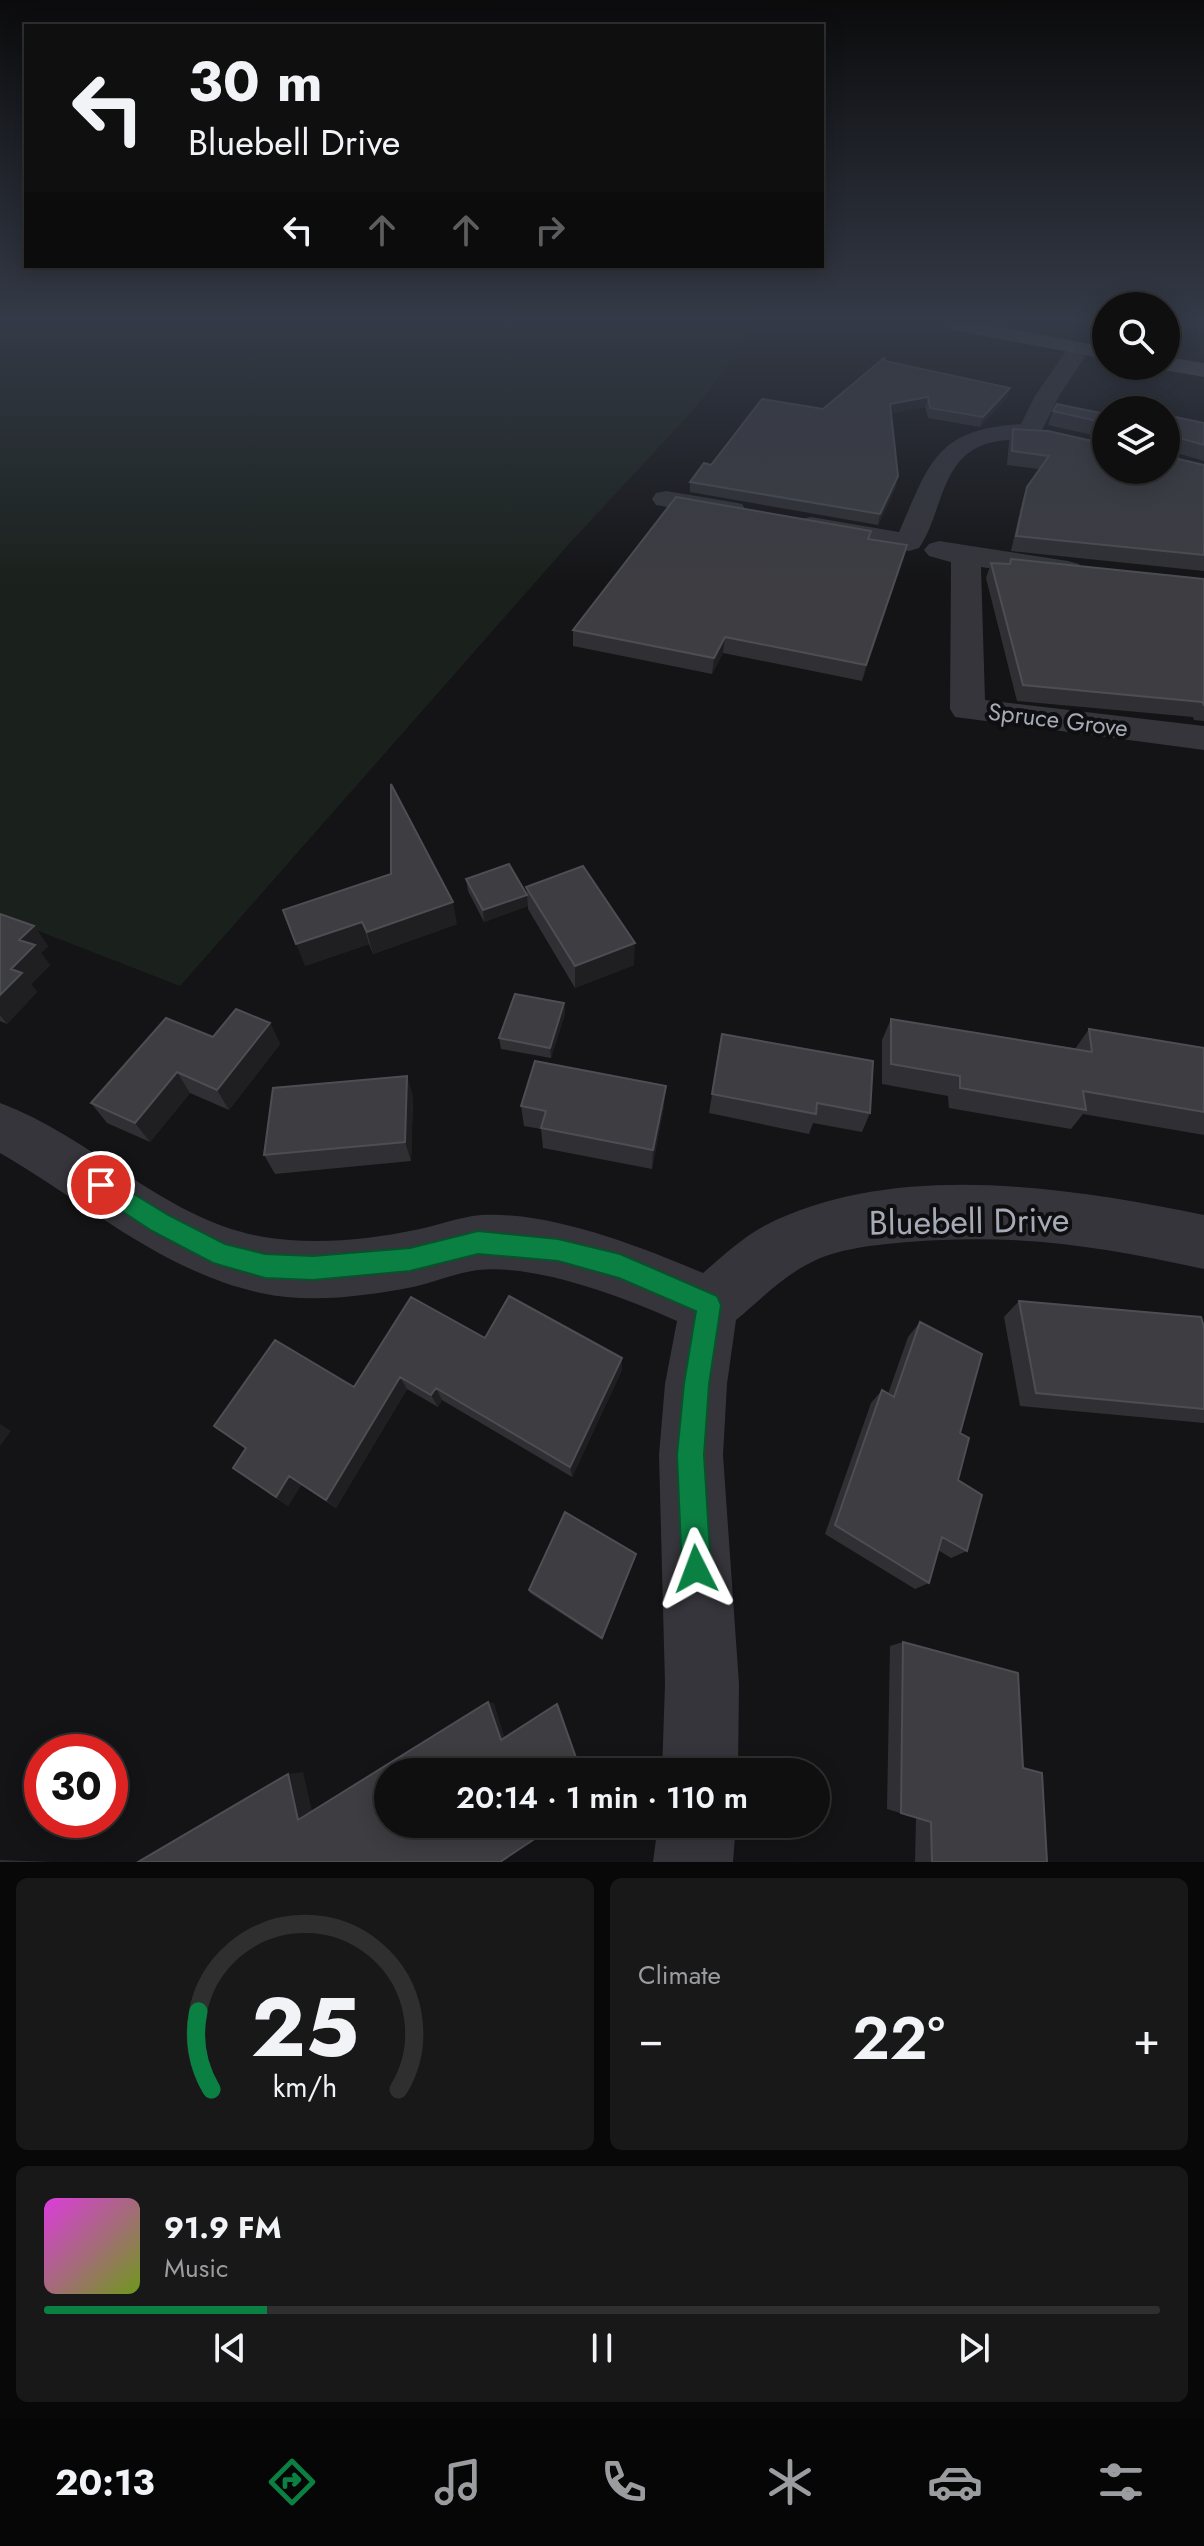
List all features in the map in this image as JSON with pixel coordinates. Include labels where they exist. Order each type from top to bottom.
[{"type":"street","points":[[909,542],[948,456],[967,444],[1014,430],[1038,433],[1043,411]]},
{"type":"street","points":[[666,499],[757,515]]},
{"type":"street","points":[[788,521],[909,542],[966,556],[1097,573]]},
{"type":"street","name":"Spruce Grove","points":[[966,556],[968,709],[1204,738]]},
{"type":"street","points":[[0,1126],[43,1148],[160,1223],[222,1255],[265,1266],[313,1268],[410,1259],[478,1243],[558,1250],[620,1266],[709,1305],[696,1384],[691,1455],[702,1684],[700,1758]]},
{"type":"street","name":"Bluebell Drive","points":[[709,1305],[787,1245],[835,1225],[898,1215],[1002,1214],[1089,1219],[1204,1242]]},
{"type":"street","points":[[693,1862],[696,1838]]},
{"type":"shaded area","points":[[0,411],[692,411],[569,544],[180,986],[0,916]]},
{"type":"building","points":[[753,411],[891,411],[898,476],[880,514],[690,482],[704,463],[711,465]]},
{"type":"building","points":[[947,411],[989,411],[983,417]]},
{"type":"building","points":[[1053,411],[1092,411],[1092,420]]},
{"type":"building","points":[[1180,418],[1204,423],[1204,445],[1180,438]]},
{"type":"building","points":[[1013,429],[1048,431],[1092,441],[1092,484],[1180,484],[1180,459],[1204,465],[1204,555],[1016,536],[1027,487],[1049,456],[1012,451]]},
{"type":"building","points":[[676,497],[871,531],[868,539],[907,545],[866,665],[725,637],[714,658],[573,630]]},
{"type":"building","points":[[1011,559],[1204,579],[1204,705],[1202,702],[1023,685],[991,563],[1010,564]]},
{"type":"building","points":[[391,784],[453,902],[367,932],[362,922],[296,944],[283,910],[391,874]]},
{"type":"building","points":[[509,864],[527,895],[483,910],[466,879]]},
{"type":"building","points":[[583,866],[635,943],[575,966],[526,887]]},
{"type":"building","points":[[0,914],[34,926],[19,940],[35,945],[11,969],[22,973],[0,995]]},
{"type":"building","points":[[515,994],[564,1003],[550,1048],[499,1038]]},
{"type":"building","points":[[236,1009],[270,1023],[217,1090],[177,1072],[135,1123],[91,1103],[166,1018],[213,1037]]},
{"type":"building","points":[[891,1019],[1092,1052],[1089,1029],[1204,1048],[1204,1112],[1083,1091],[1086,1110],[960,1088],[960,1076],[891,1064]]},
{"type":"building","points":[[722,1034],[873,1061],[870,1113],[817,1103],[816,1114],[712,1094]]},
{"type":"building","points":[[535,1061],[666,1086],[653,1150],[541,1128],[546,1111],[521,1106]]},
{"type":"building","points":[[407,1076],[405,1142],[264,1155],[273,1088]]},
{"type":"building","points":[[509,1296],[622,1358],[570,1467],[436,1388],[431,1395],[400,1377],[326,1500],[289,1476],[276,1497],[233,1468],[246,1448],[214,1426],[275,1340],[354,1387],[411,1297],[485,1338]]},
{"type":"building","points":[[1019,1301],[1201,1317],[1204,1327],[1204,1409],[1036,1393]]},
{"type":"building","points":[[920,1322],[982,1354],[960,1433],[969,1438],[958,1480],[982,1495],[967,1551],[942,1537],[929,1583],[835,1525],[882,1390],[894,1397]]},
{"type":"building","points":[[565,1512],[636,1554],[602,1638],[529,1590]]},
{"type":"building","points":[[903,1642],[1018,1673],[1023,1768],[1042,1773],[1047,1862],[932,1862],[931,1822],[901,1813]]},
{"type":"building","points":[[488,1702],[501,1740],[557,1704],[576,1758],[398,1758]]},
{"type":"building","points":[[374,1773],[374,1838],[536,1838],[500,1862],[138,1862],[288,1774],[298,1820]]},
{"type":"route","points":[[101,1185],[160,1223],[222,1255],[265,1266],[313,1268],[410,1259],[478,1243],[558,1250],[620,1266],[709,1305],[696,1384],[691,1455],[696,1569]]}]
